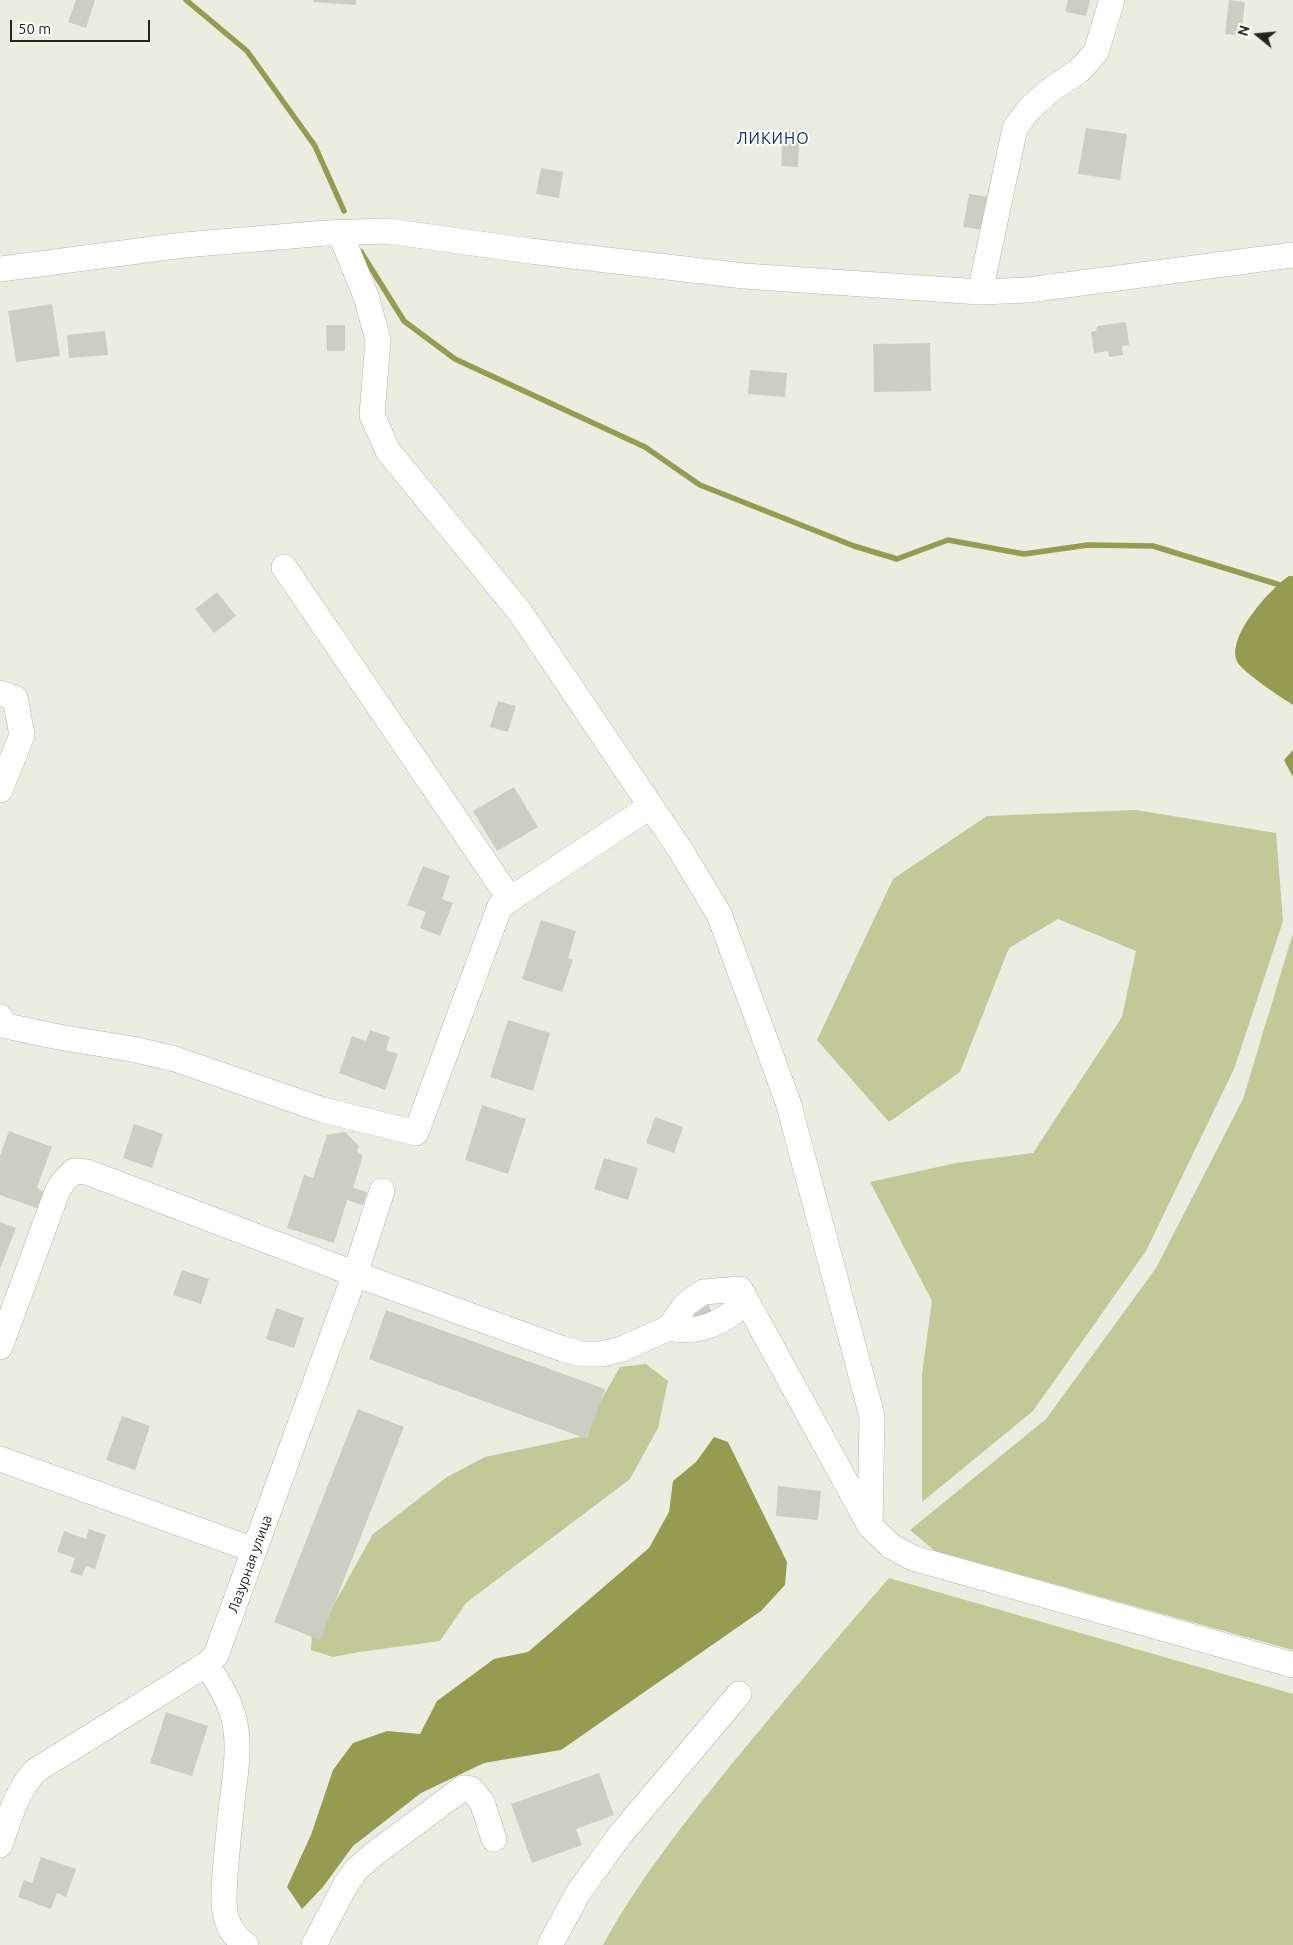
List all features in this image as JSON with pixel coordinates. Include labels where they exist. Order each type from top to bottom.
[{"type":"street","points":[[980,292],[1015,128],[1030,108],[1052,89],[1079,71],[1096,52],[1112,0]]},
{"type":"street","points":[[0,269],[184,245],[388,231],[642,265],[744,276],[980,292],[1028,290],[1293,255]]},
{"type":"street","points":[[340,233],[366,296],[378,340],[372,416],[388,451],[520,612],[681,851],[719,914],[788,1102],[872,1416],[870,1526]]},
{"type":"street","points":[[284,567],[510,899]]},
{"type":"street","points":[[0,693],[15,698],[22,736],[0,790]]},
{"type":"street","points":[[0,1017],[6,1026],[132,1049],[175,1059],[323,1110],[416,1134],[500,906],[651,806]]},
{"type":"street","points":[[0,1347],[57,1192],[63,1182],[74,1171],[87,1172],[355,1274],[563,1349],[583,1354],[601,1354],[622,1349],[669,1328],[688,1330],[714,1324],[729,1315],[743,1294]]},
{"type":"street","name":"Лазурная улица","points":[[0,1845],[24,1783],[35,1771],[206,1665],[216,1654],[355,1274],[382,1191]]},
{"type":"street","points":[[669,1328],[686,1304],[703,1292],[712,1290],[743,1294]]},
{"type":"street","points":[[743,1294],[870,1526],[891,1546],[913,1558],[1293,1665]]},
{"type":"street","points":[[0,1459],[254,1550]]},
{"type":"street","points":[[206,1665],[220,1684],[230,1705],[234,1722],[237,1744],[236,1773],[227,1846],[224,1895],[228,1924],[235,1935],[246,1945]]},
{"type":"street","points":[[550,1945],[578,1893],[620,1835],[739,1694]]},
{"type":"street","points":[[314,1945],[346,1884],[358,1869],[374,1854],[463,1788],[472,1789],[482,1802],[494,1839]]},
{"type":"shaded area","points":[[1289,576],[1293,576],[1293,705],[1248,673],[1238,663],[1235,653],[1237,641],[1251,615],[1271,592]]},
{"type":"shaded area","points":[[1293,750],[1293,777],[1284,760]]},
{"type":"shaded area","points":[[1136,810],[1276,833],[1283,921],[1234,1069],[1146,1251],[1033,1411],[922,1502],[922,1374],[932,1301],[870,1182],[956,1163],[1033,1153],[1122,1017],[1136,951],[1058,919],[1009,948],[960,1072],[889,1122],[817,1040],[893,879],[987,816]]},
{"type":"shaded area","points":[[1293,933],[1293,1650],[935,1551],[910,1530],[1046,1419],[1156,1268],[1243,1099]]},
{"type":"shaded area","points":[[646,1364],[668,1381],[658,1428],[630,1479],[466,1603],[440,1641],[333,1657],[311,1650],[312,1635],[321,1628],[373,1534],[447,1477],[485,1457],[580,1437],[620,1367]]},
{"type":"shaded area","points":[[714,1437],[728,1442],[787,1562],[785,1585],[761,1611],[561,1750],[484,1763],[421,1793],[353,1846],[323,1887],[302,1909],[287,1887],[311,1835],[333,1770],[353,1743],[387,1731],[420,1734],[437,1701],[494,1659],[528,1652],[649,1548],[669,1512],[673,1481],[696,1462]]},
{"type":"shaded area","points":[[889,1578],[1293,1694],[1293,1945],[603,1945],[646,1875],[696,1809],[789,1695]]},
{"type":"building","points":[[76,0],[95,0],[86,28],[68,22]]},
{"type":"building","points":[[313,0],[356,0],[356,5],[313,2]]},
{"type":"building","points":[[1068,0],[1090,0],[1086,16],[1065,12]]},
{"type":"building","points":[[1229,0],[1245,2],[1241,36],[1225,34]]},
{"type":"building","points":[[1086,128],[1127,134],[1120,180],[1078,174]]},
{"type":"building","points":[[783,130],[800,131],[798,167],[781,166]]},
{"type":"building","points":[[541,168],[563,172],[559,198],[536,194]]},
{"type":"building","points":[[969,194],[996,198],[991,231],[963,227]]},
{"type":"building","points":[[52,304],[60,356],[16,362],[8,311]]},
{"type":"building","points":[[1126,322],[1129,345],[1122,346],[1123,355],[1109,357],[1108,351],[1094,353],[1091,332],[1096,331],[1097,326]]},
{"type":"building","points":[[326,325],[345,325],[345,351],[327,351]]},
{"type":"building","points":[[105,331],[108,355],[69,358],[67,335]]},
{"type":"building","points":[[930,343],[931,391],[874,392],[873,344]]},
{"type":"building","points":[[750,370],[787,373],[785,397],[748,394]]},
{"type":"building","points":[[217,592],[236,616],[214,633],[195,609]]},
{"type":"building","points":[[498,701],[516,706],[508,732],[490,727]]},
{"type":"building","points":[[514,787],[538,827],[497,851],[473,811]]},
{"type":"building","points":[[423,866],[450,876],[442,899],[453,903],[440,936],[420,928],[426,912],[407,905]]},
{"type":"building","points":[[541,920],[576,931],[568,958],[573,960],[562,992],[522,979]]},
{"type":"building","points":[[508,1020],[550,1033],[533,1091],[490,1077]]},
{"type":"building","points":[[370,1030],[390,1037],[386,1050],[398,1054],[385,1090],[339,1073],[352,1036],[366,1041]]},
{"type":"building","points":[[482,1105],[526,1119],[508,1174],[465,1160]]},
{"type":"building","points":[[655,1117],[683,1127],[674,1153],[646,1143]]},
{"type":"building","points":[[134,1124],[163,1134],[152,1168],[123,1158]]},
{"type":"building","points":[[9,1131],[52,1147],[37,1187],[47,1195],[42,1210],[0,1195],[0,1156]]},
{"type":"building","points":[[345,1132],[359,1146],[357,1151],[363,1156],[353,1188],[367,1192],[363,1205],[347,1200],[334,1243],[287,1228],[304,1175],[313,1178],[327,1135]]},
{"type":"building","points":[[604,1158],[638,1168],[628,1200],[594,1189]]},
{"type":"building","points":[[0,1222],[16,1228],[0,1269]]},
{"type":"building","points":[[182,1270],[209,1279],[201,1304],[173,1295]]},
{"type":"building","points":[[698,1303],[708,1304],[712,1313],[692,1317]]},
{"type":"building","points":[[276,1308],[304,1318],[294,1348],[266,1339]]},
{"type":"building","points":[[386,1310],[605,1389],[587,1439],[369,1359]]},
{"type":"building","points":[[358,1409],[404,1427],[320,1640],[274,1622]]},
{"type":"building","points":[[122,1416],[150,1426],[135,1470],[106,1460]]},
{"type":"building","points":[[778,1486],[821,1491],[818,1520],[776,1516]]},
{"type":"building","points":[[89,1529],[106,1535],[95,1569],[86,1566],[82,1576],[70,1572],[75,1558],[57,1552],[64,1531],[86,1539]]},
{"type":"building","points":[[166,1712],[208,1726],[192,1776],[150,1763]]},
{"type":"building","points":[[599,1773],[614,1815],[576,1829],[582,1845],[532,1863],[511,1804]]},
{"type":"building","points":[[41,1857],[76,1869],[66,1897],[57,1893],[51,1909],[18,1897],[24,1880],[32,1883]]},
{"type":"waterway","points":[[186,0],[247,51],[315,146],[344,211]]},
{"type":"waterway","points":[[361,252],[404,321],[455,359],[645,447],[700,485],[854,546],[897,559],[948,540],[1024,554],[1088,545],[1153,546],[1293,589]]},
{"type":"district","name":"ЛИКИНО","points":[[773,139]]}]
